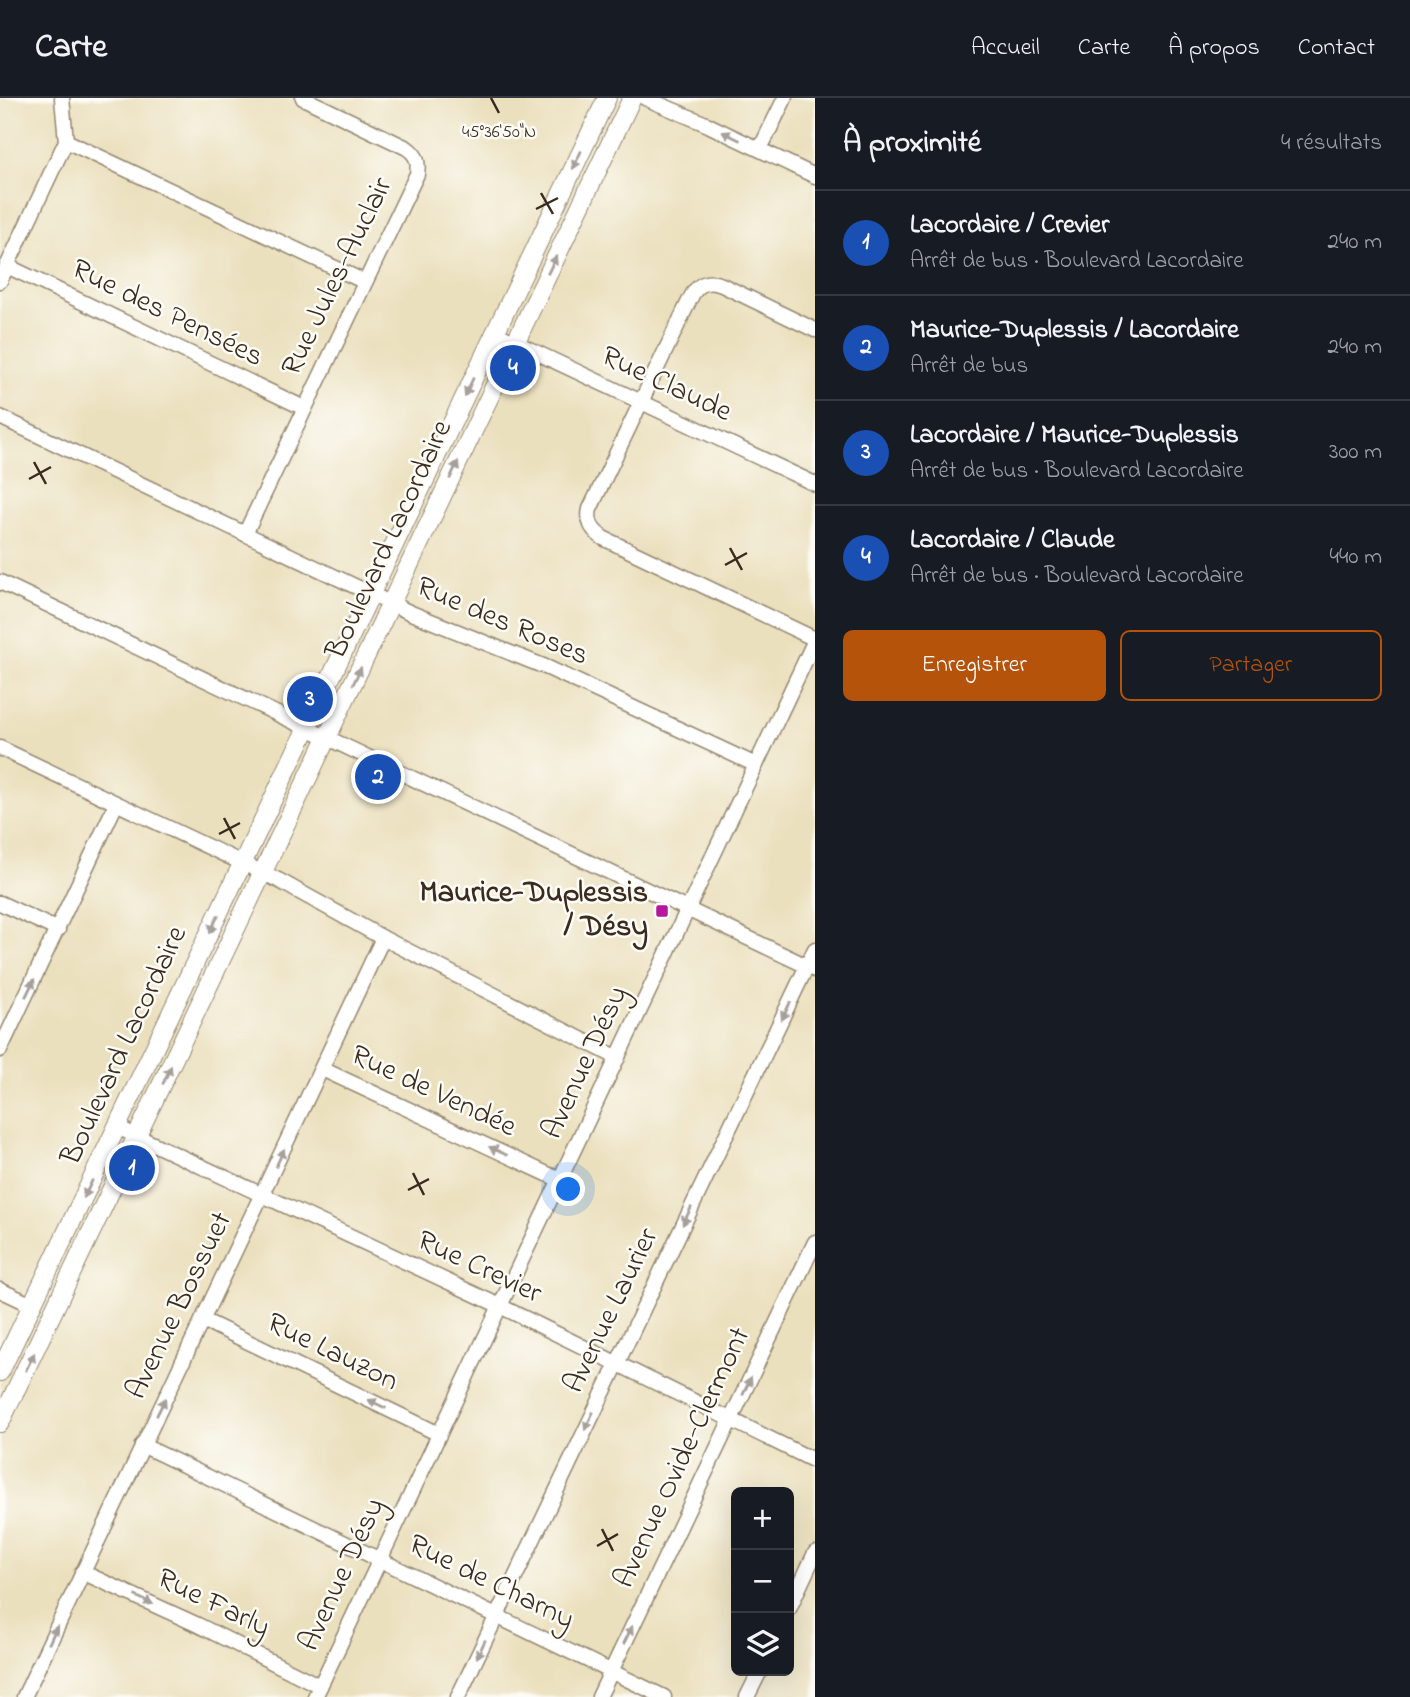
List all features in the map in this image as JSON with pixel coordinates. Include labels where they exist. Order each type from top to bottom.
[{"type":"main road","name":"Boulevard Lacordaire","points":[[0,1372],[607,98]]},
{"type":"main road","name":"Boulevard Lacordaire","points":[[0,1423],[632,98]]},
{"type":"street","points":[[0,281],[66,141],[62,98]]},
{"type":"street","name":"Rue Jules-Auclair","points":[[245,534],[417,174],[417,159],[407,148],[303,98]]},
{"type":"street","points":[[645,98],[815,176]]},
{"type":"street","points":[[760,149],[785,98]]},
{"type":"street","points":[[66,141],[365,282]]},
{"type":"street","name":"Rue des Pensées","points":[[7,266],[304,408]]},
{"type":"street","points":[[815,330],[712,281],[694,290],[590,509],[590,525],[603,538],[815,640]]},
{"type":"street","name":"Rue Claude","points":[[495,333],[815,484]]},
{"type":"street","name":"Rue des Roses","points":[[0,417],[391,604],[548,668],[757,765]]},
{"type":"street","points":[[0,582],[811,969]]},
{"type":"street","name":"Avenue Désy","points":[[318,1692],[815,640]]},
{"type":"street","points":[[0,748],[263,873],[383,938],[618,1058]]},
{"type":"street","points":[[0,1050],[116,804]]},
{"type":"street","points":[[0,903],[58,930]]},
{"type":"street","name":"Avenue Bossuet","points":[[25,1697],[383,938]]},
{"type":"street","name":"Avenue Laurier","points":[[458,1697],[616,1363],[811,969],[815,949]]},
{"type":"street","name":"Rue de Vendée","points":[[322,1069],[560,1180]]},
{"type":"street","name":"Rue Crevier","points":[[117,1127],[500,1306],[815,1461]]},
{"type":"street","name":"Avenue Ovide-Clermont","points":[[599,1697],[815,1242]]},
{"type":"street","points":[[0,1290],[32,1304]]},
{"type":"street","name":"Rue Lauzon","points":[[203,1320],[439,1434]]},
{"type":"street","name":"Rue de Charny","points":[[142,1445],[664,1697]]},
{"type":"street","points":[[794,1598],[815,1553]]},
{"type":"street","name":"Rue Farly","points":[[82,1572],[198,1625],[318,1692]]},
{"type":"street","points":[[747,1697],[758,1676]]},
{"type":"place","name":"Lacordaire / Claude","points":[[513,368]]},
{"type":"place","name":"Lacordaire / Maurice-Duplessis","points":[[310,699]]},
{"type":"place","name":"Maurice-Duplessis / Lacordaire","points":[[378,777]]},
{"type":"place","name":"Maurice-Duplessis / Désy","points":[[662,911]]},
{"type":"place","name":"Lacordaire / Crevier","points":[[132,1168]]}]
